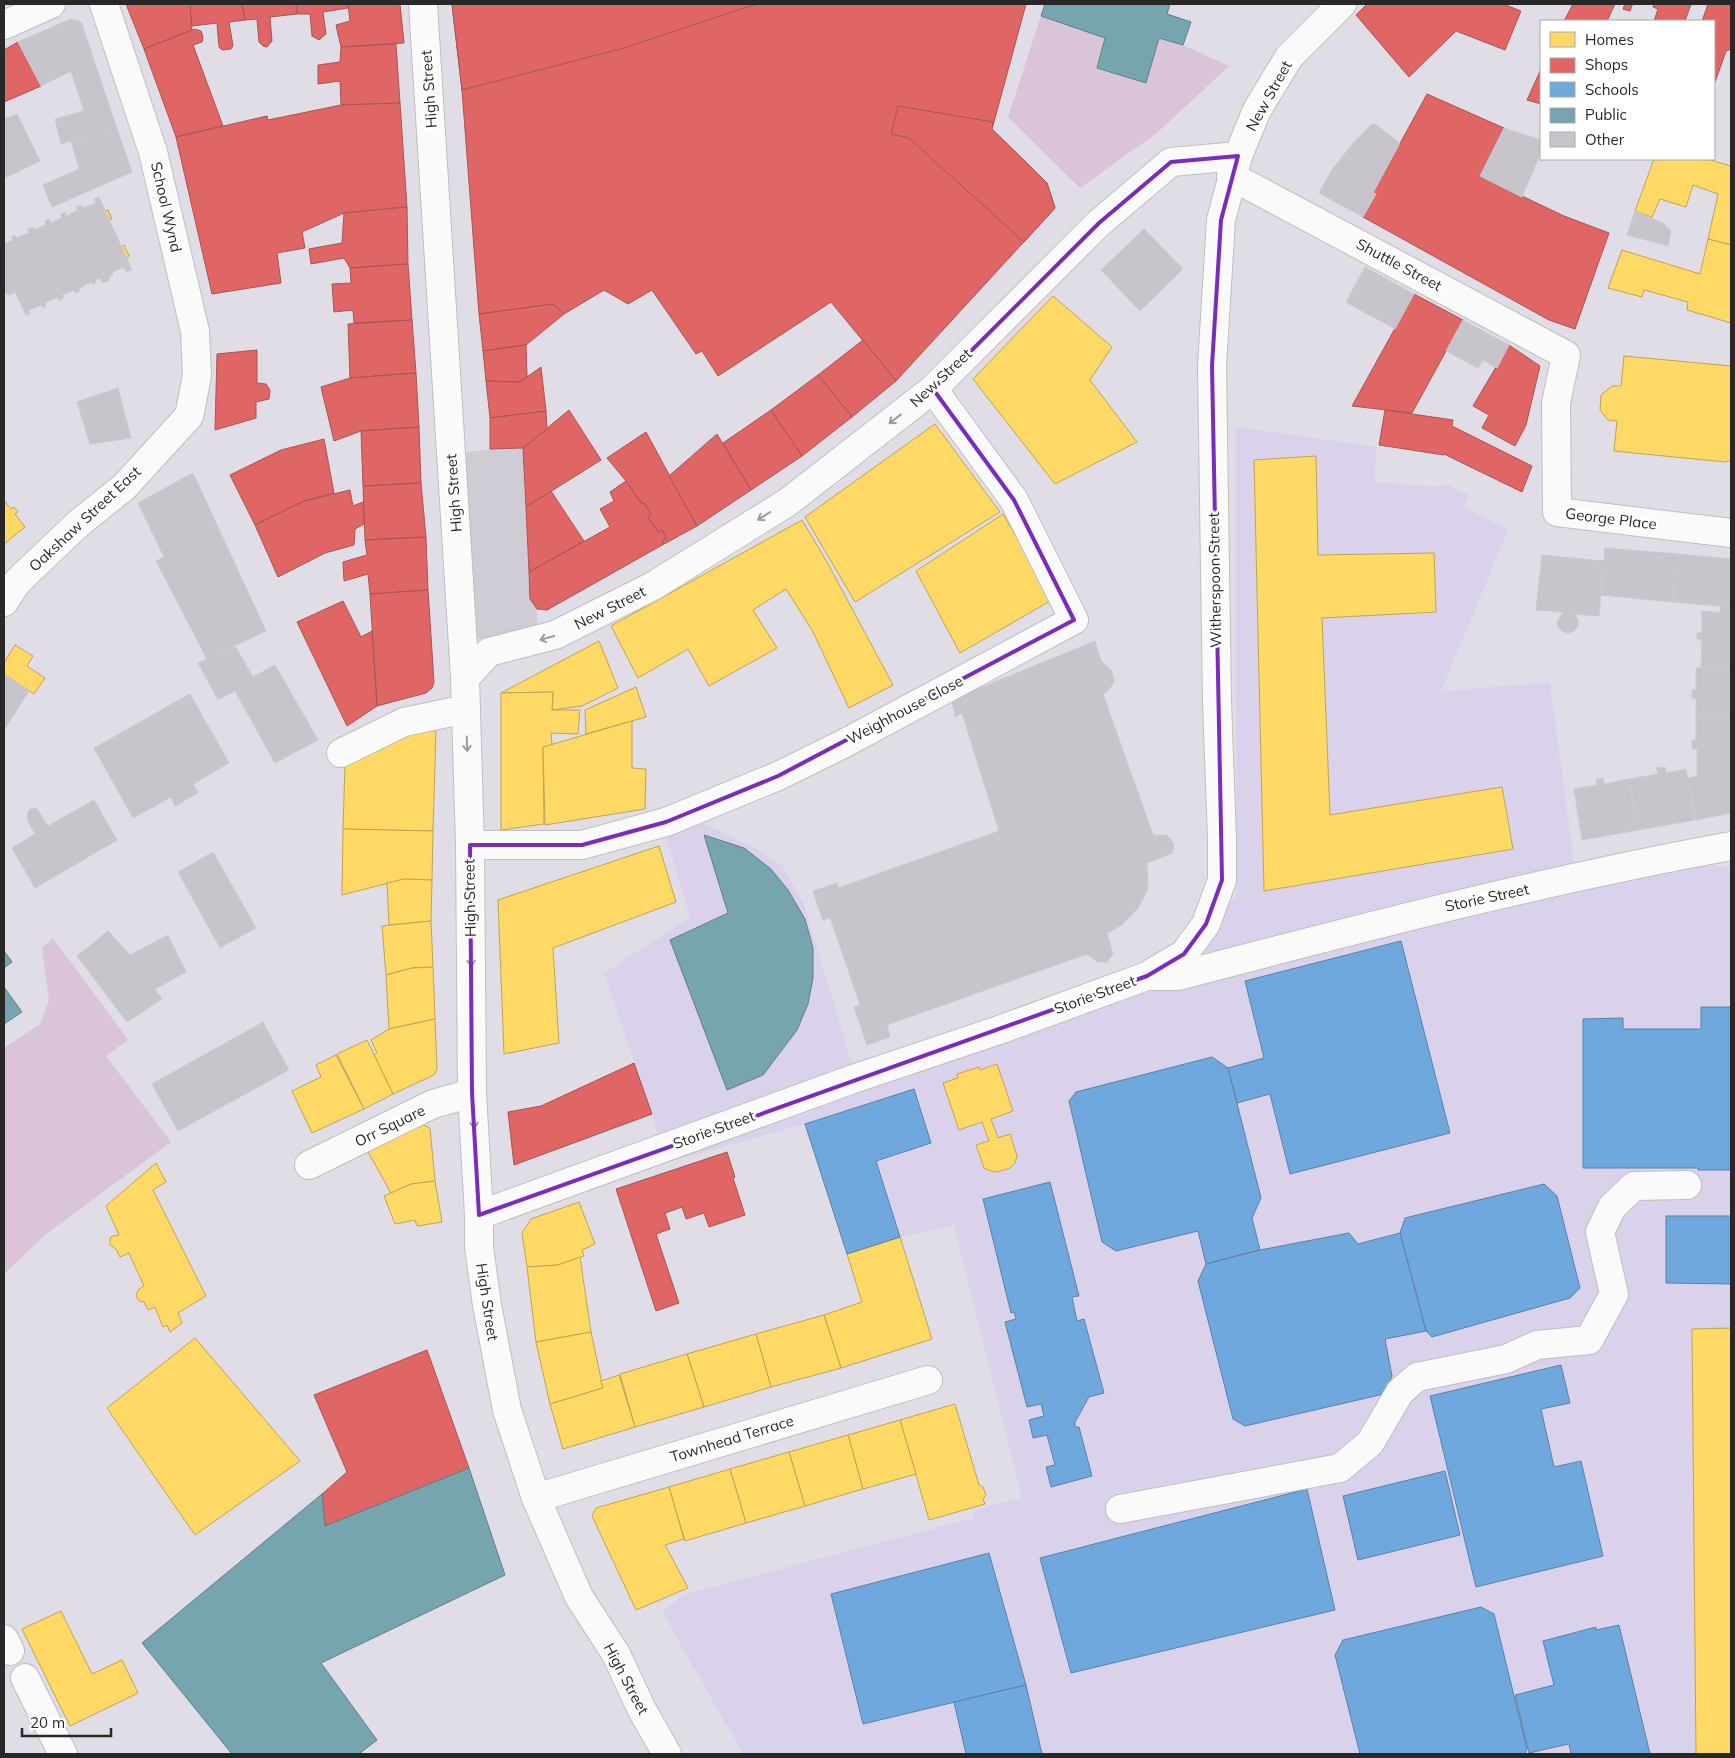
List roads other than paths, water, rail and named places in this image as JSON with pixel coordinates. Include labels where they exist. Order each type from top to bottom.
[{"type":"street","points":[[4,25],[51,4]]},
{"type":"street","name":"School Wynd","points":[[104,4],[153,152],[195,331],[196,376],[189,416]]},
{"type":"street","name":"High Street","points":[[423,4],[465,678],[470,845],[472,1094],[479,1215],[478,1247],[507,1410],[536,1498],[579,1597],[616,1654],[641,1708],[667,1754]]},
{"type":"street","name":"New Street","points":[[465,678],[489,652],[555,636],[653,586],[788,502],[933,389],[1099,223],[1171,162],[1235,166],[1257,110],[1289,58],[1342,4]]},
{"type":"street","name":"Shuttle Street","points":[[1235,166],[1566,355]]},
{"type":"street","name":"Witherspoon Street","points":[[1147,976],[1184,954],[1206,924],[1222,880],[1212,366],[1221,220],[1235,166]]},
{"type":"street","name":"George Place","points":[[1566,355],[1556,403],[1557,512],[1731,533]]},
{"type":"street","name":"Weighhouse Close","points":[[470,845],[582,845],[666,822],[786,772],[843,744],[1074,620],[1014,500],[933,389]]},
{"type":"street","name":"Oakshaw Street East","points":[[4,602],[18,581],[79,523],[124,487],[189,416]]},
{"type":"street","points":[[341,753],[404,722],[466,709]]},
{"type":"street","name":"Storie Street","points":[[479,1215],[856,1078],[1000,1030],[1147,976],[1178,976],[1429,911],[1677,856],[1731,846]]},
{"type":"street","name":"Orr Square","points":[[309,1165],[434,1104],[472,1094]]},
{"type":"street","points":[[1120,1509],[1340,1468],[1370,1443],[1400,1392],[1417,1377],[1506,1359],[1537,1345],[1589,1340],[1614,1294],[1600,1232],[1612,1207],[1634,1186],[1687,1185]]},
{"type":"street","name":"Townhead Terrace","points":[[536,1498],[928,1380]]},
{"type":"street","points":[[25,1678],[63,1754]]}]
